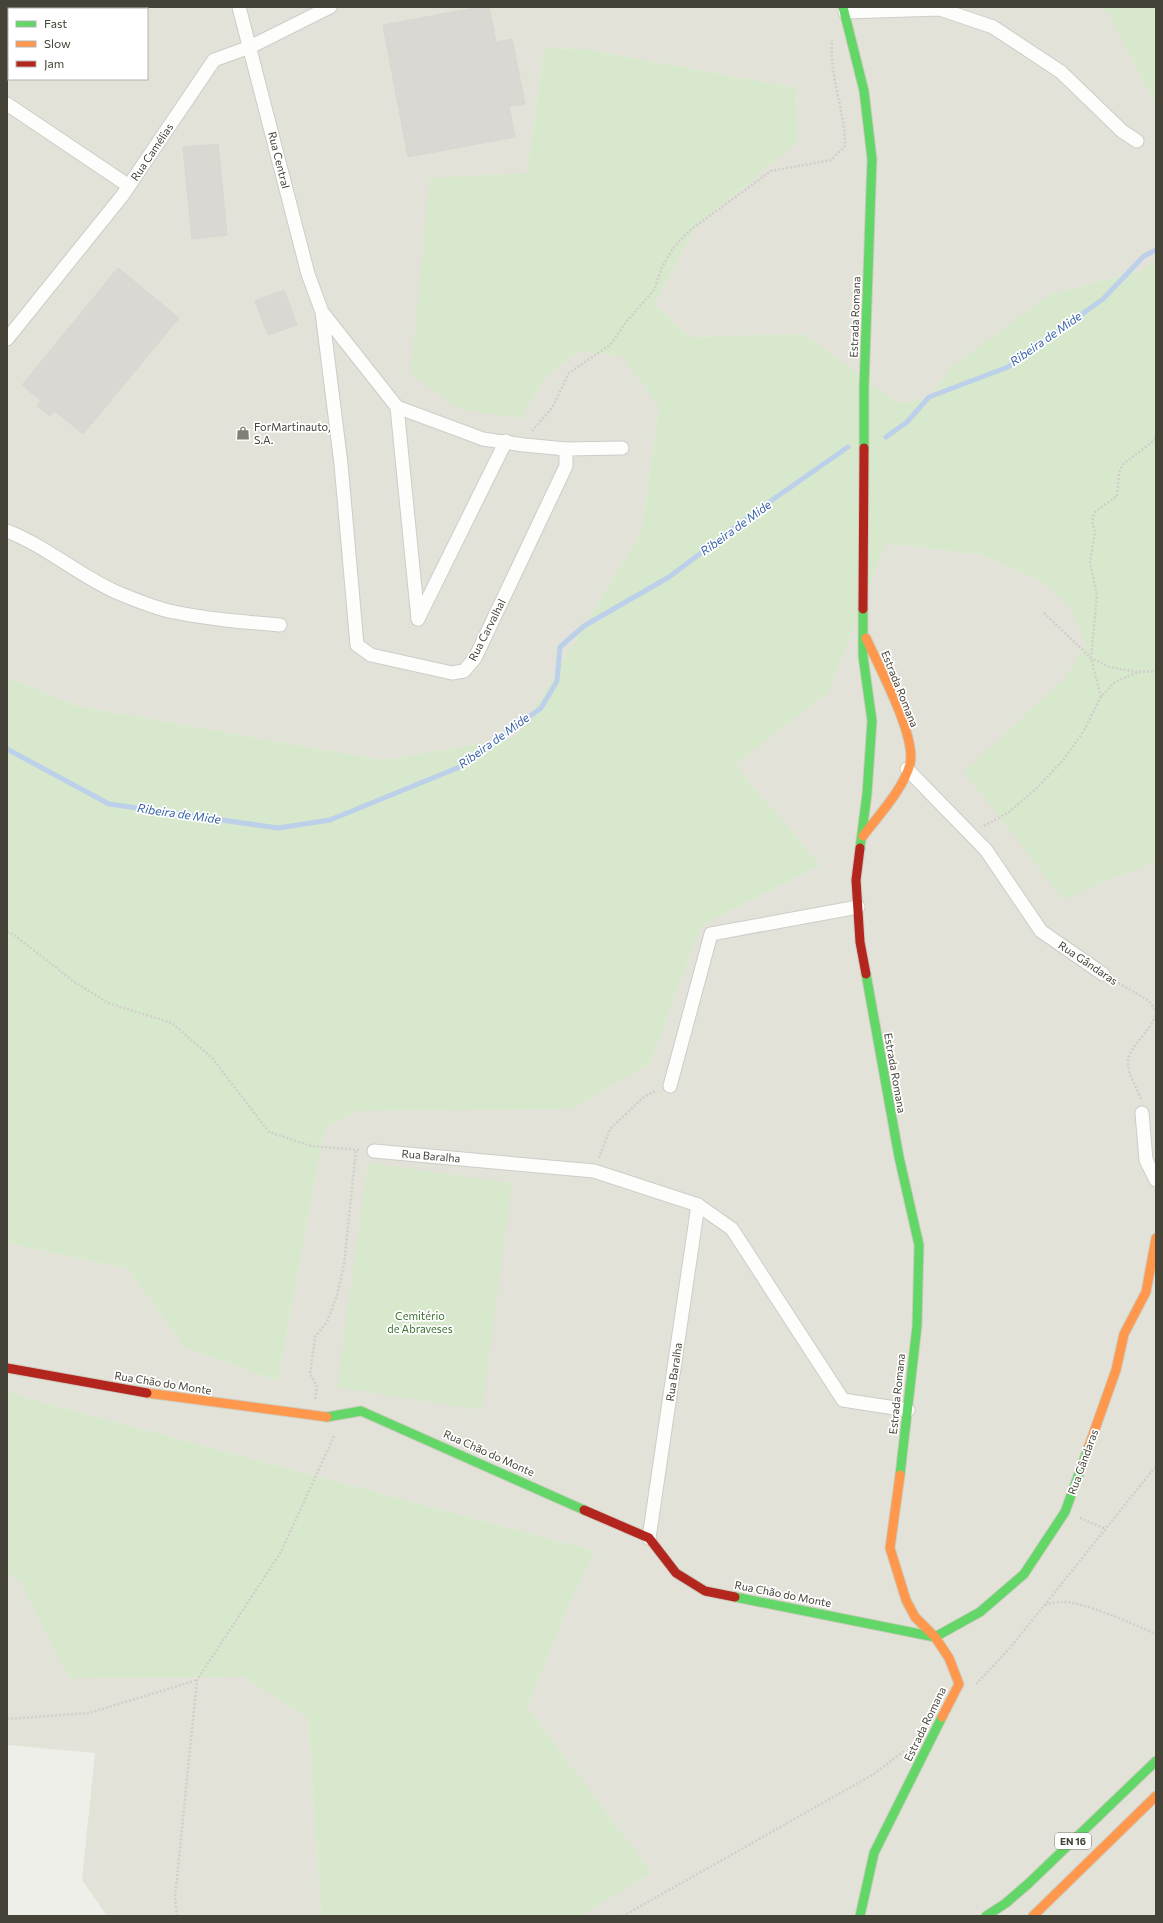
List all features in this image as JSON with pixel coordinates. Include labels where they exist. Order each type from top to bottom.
[{"type":"street","name":"Rua Central","points":[[239,7],[308,274],[322,312]]},
{"type":"street","name":"Rua Camélias","points":[[7,339],[129,186],[214,60],[250,47],[330,7]]},
{"type":"street","points":[[844,10],[940,9],[993,27],[1061,72],[1122,131],[1137,141]]},
{"type":"street","name":"Estrada Romana","points":[[844,10],[864,91],[872,159],[864,388],[863,631],[864,674],[872,721],[867,794],[856,880],[860,942],[899,1157],[919,1245],[917,1326],[908,1410],[890,1548],[906,1600],[915,1617],[935,1637],[949,1658],[959,1684],[874,1853],[860,1916]]},
{"type":"street","points":[[7,104],[129,186]]},
{"type":"street","points":[[322,312],[397,407],[483,439],[566,449],[622,448]]},
{"type":"street","name":"Rua Carvalhal","points":[[322,312],[341,464],[357,645],[371,655],[452,673],[464,671],[475,658],[566,466],[566,449]]},
{"type":"street","points":[[397,407],[418,619],[506,442]]},
{"type":"street","points":[[7,531],[76,571],[116,592],[172,612],[222,620],[280,625]]},
{"type":"street","name":"Estrada Romana","points":[[861,839],[900,782],[910,763],[906,729],[863,631]]},
{"type":"street","name":"Rua Gândaras","points":[[907,770],[986,850],[1041,931],[1103,974]]},
{"type":"street","points":[[670,1086],[710,934],[858,907]]},
{"type":"street","points":[[1142,1113],[1146,1160],[1156,1180]]},
{"type":"street","name":"Rua Baralha","points":[[374,1151],[594,1171],[698,1205],[732,1229],[843,1400],[908,1410]]},
{"type":"street","name":"Rua Baralha","points":[[649,1538],[698,1205]]},
{"type":"street","name":"Rua Gândaras","points":[[935,1637],[980,1612],[1024,1574],[1065,1512],[1116,1370],[1124,1334],[1146,1292],[1156,1238]]},
{"type":"street","name":"Rua Chão do Monte","points":[[7,1368],[67,1381],[185,1400],[313,1416],[328,1417],[361,1411],[392,1423],[649,1538],[676,1573],[705,1591],[935,1637]]},
{"type":"street","name":"EN 16","points":[[986,1916],[1006,1903],[1029,1883],[1156,1761]]},
{"type":"street","name":"EN 16","points":[[1033,1916],[1156,1796]]},
{"type":"path","points":[[524,445],[529,434],[552,408],[569,373],[610,345],[626,321],[654,290],[662,267],[674,247],[689,231],[771,171],[831,160],[845,146],[845,129],[832,67],[832,36]]},
{"type":"path","points":[[1101,697],[1091,658],[1097,595],[1090,562],[1095,532],[1092,521],[1095,512],[1116,496],[1119,473],[1123,464],[1127,459],[1156,439]]},
{"type":"path","points":[[1044,613],[1091,658],[1109,667],[1139,672],[1156,671]]},
{"type":"path","points":[[973,836],[987,824],[1009,812],[1044,781],[1064,759],[1079,738],[1101,697],[1115,682],[1139,672]]},
{"type":"path","points":[[7,932],[13,934],[73,980],[108,1003],[172,1023],[212,1058],[269,1132],[311,1146],[374,1151]]},
{"type":"path","name":"Rua Gândaras","points":[[1103,974],[1149,1001],[1156,1011],[1152,1025],[1128,1056],[1128,1065],[1141,1100],[1142,1113]]},
{"type":"path","points":[[594,1171],[610,1129],[645,1096],[670,1086]]},
{"type":"path","points":[[313,1416],[317,1386],[310,1374],[316,1336],[327,1322],[337,1295],[344,1265],[356,1150]]},
{"type":"path","points":[[177,1916],[175,1898],[197,1680],[281,1552],[345,1413]]},
{"type":"path","points":[[973,1688],[1010,1648],[1156,1466]]},
{"type":"path","points":[[1065,1512],[1106,1529]]},
{"type":"path","points":[[1044,1605],[1069,1602],[1092,1609],[1156,1634]]},
{"type":"path","points":[[7,1719],[89,1713],[197,1680]]},
{"type":"path","points":[[624,1916],[874,1774],[910,1747]]},
{"type":"shaded area","points":[[7,7],[1099,7],[1109,14],[1156,106],[1156,257],[1143,270],[1048,295],[952,366],[929,397],[899,404],[804,334],[689,337],[655,304],[694,229],[798,142],[796,88],[585,49],[544,48],[527,173],[521,418],[543,381],[578,351],[623,356],[659,406],[641,533],[516,737],[383,760],[77,706],[7,677]]},
{"type":"shaded area","points":[[886,543],[982,555],[1045,583],[1071,608],[1087,646],[1065,678],[1064,899],[1105,881],[1156,862],[1156,1916],[580,1916],[652,1873],[527,1707],[566,1612],[595,1551],[30,1399],[7,1391],[7,1243],[128,1269],[185,1348],[278,1381],[325,1127],[357,1111],[571,1109],[650,1064],[701,926],[821,865],[735,765],[829,692]]},
{"type":"shaded area","points":[[7,1573],[19,1580],[69,1678],[243,1677],[308,1718],[321,1916],[107,1916],[82,1880],[95,1753],[7,1745]]},
{"type":"green space","points":[[1099,7],[1156,7],[1156,106],[1109,14]]},
{"type":"green space","points":[[544,48],[585,49],[796,88],[798,142],[694,229],[655,304],[689,337],[804,334],[899,404],[929,397],[952,366],[1048,295],[1143,270],[1156,257],[1156,862],[1105,881],[1064,900],[964,772],[1065,678],[1086,646],[1071,608],[1045,583],[982,555],[886,543],[829,692],[735,765],[821,865],[701,926],[650,1064],[571,1109],[357,1111],[325,1127],[278,1381],[185,1348],[128,1269],[7,1243],[7,677],[77,706],[383,760],[516,737],[641,533],[659,406],[622,356],[578,351],[543,381],[521,418],[460,409],[411,373],[430,178],[527,173]]},
{"type":"green space","name":"Cemitério de Abraveses","points":[[368,1163],[512,1183],[482,1410],[337,1387]]},
{"type":"green space","points":[[7,1391],[30,1399],[595,1551],[566,1612],[527,1707],[652,1873],[580,1916],[321,1916],[308,1718],[243,1677],[69,1678],[19,1580],[7,1573]]},
{"type":"building","points":[[480,7],[489,7],[496,42],[512,39],[525,104],[509,106],[515,137],[408,157],[383,25]]},
{"type":"building","points":[[218,144],[227,235],[192,239],[183,147]]},
{"type":"building","points":[[118,268],[179,318],[83,434],[55,411],[50,416],[37,406],[41,401],[22,385]]},
{"type":"building","points":[[284,290],[297,325],[268,335],[255,301]]},
{"type":"waterway","name":"Ribeira de Mide","points":[[886,437],[907,422],[929,397],[1008,367],[1103,299],[1144,256],[1156,250]]},
{"type":"waterway","name":"Ribeira de Mide","points":[[7,749],[109,804],[278,828],[330,820],[462,766],[541,708],[557,681],[560,647],[584,626],[669,577],[765,505],[848,447]]},
{"type":"traffic: fast","points":[[843,7],[864,91],[872,159],[864,388],[864,448]]},
{"type":"traffic: fast","points":[[860,848],[867,794],[872,721],[863,656],[863,609]]},
{"type":"traffic: fast","points":[[866,974],[899,1157],[919,1245],[917,1326],[900,1475]]},
{"type":"traffic: fast","points":[[327,1417],[361,1411],[584,1510]]},
{"type":"traffic: fast","points":[[735,1597],[935,1637],[980,1612],[1024,1574],[1065,1512],[1089,1446]]},
{"type":"traffic: fast","points":[[860,1916],[874,1853],[942,1717]]},
{"type":"traffic: fast","points":[[986,1916],[1006,1903],[1029,1883],[1156,1761]]},
{"type":"traffic: slow","points":[[863,836],[890,802],[902,783],[910,764],[911,752],[908,737],[895,701],[866,638]]},
{"type":"traffic: slow","points":[[1089,1446],[1116,1370],[1124,1334],[1146,1292],[1156,1238]]},
{"type":"traffic: slow","points":[[147,1393],[327,1417]]},
{"type":"traffic: slow","points":[[900,1475],[890,1548],[906,1600],[915,1617],[935,1637],[949,1658],[959,1684],[942,1717]]},
{"type":"traffic: slow","points":[[1033,1916],[1156,1796]]},
{"type":"traffic: jam","points":[[863,609],[864,448]]},
{"type":"traffic: jam","points":[[860,848],[856,880],[860,942],[866,974]]},
{"type":"traffic: jam","points":[[7,1368],[147,1393]]},
{"type":"traffic: jam","points":[[584,1510],[649,1538],[676,1573],[705,1591],[735,1597]]},
{"type":"place","name":"ForMartinauto, S.A.","points":[[243,433]]}]
